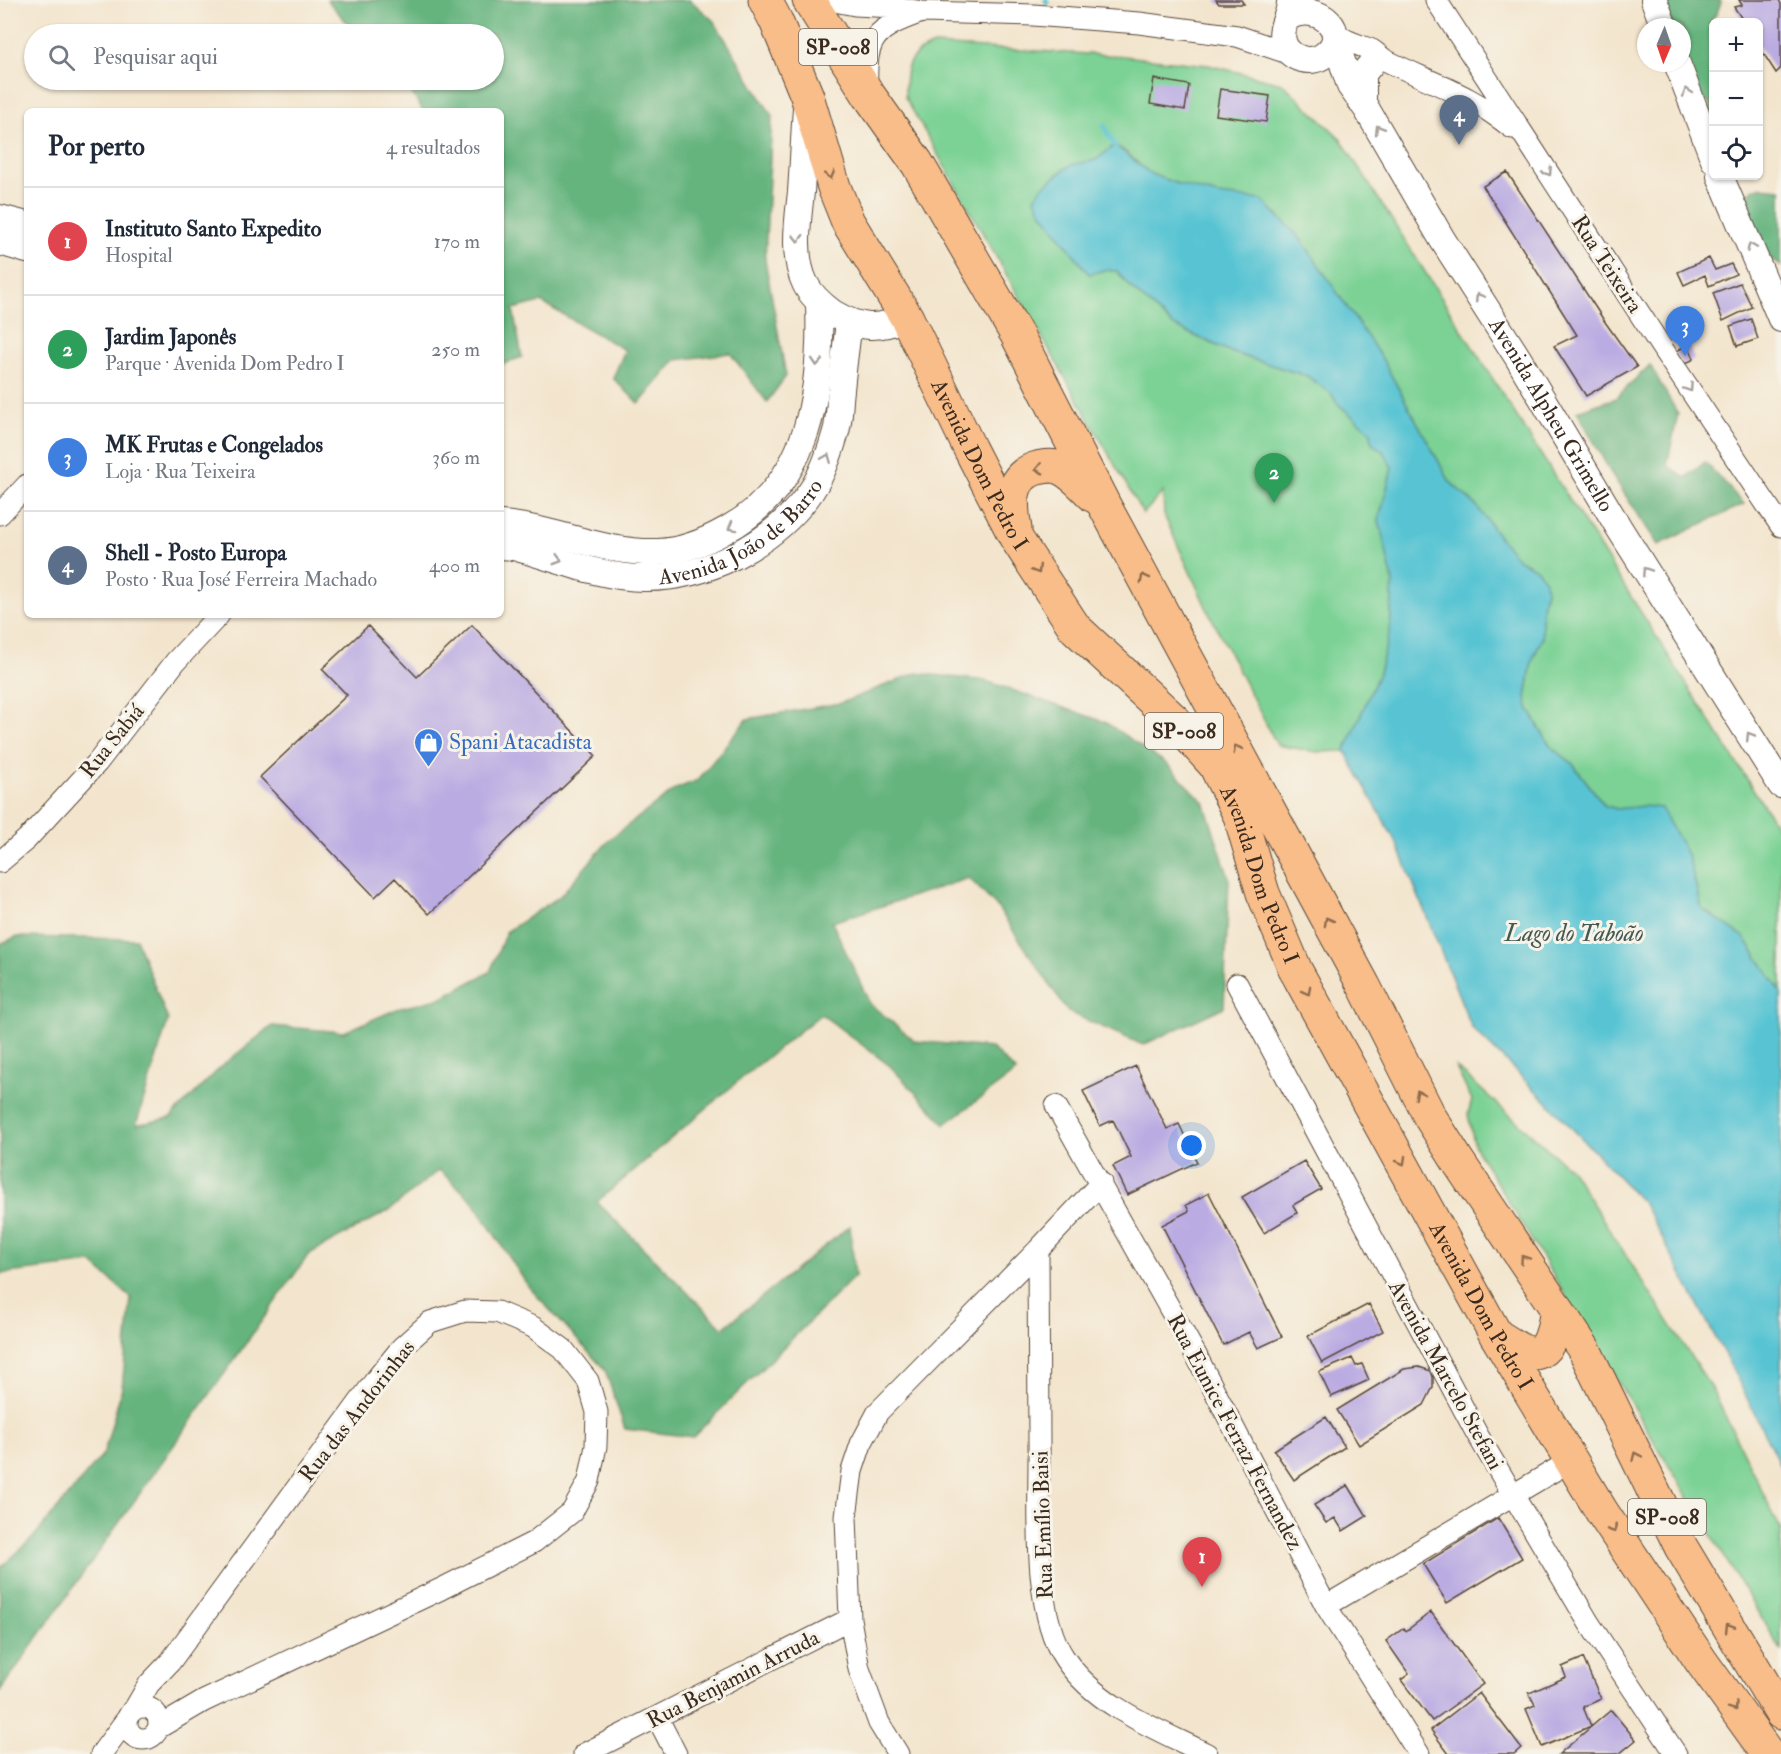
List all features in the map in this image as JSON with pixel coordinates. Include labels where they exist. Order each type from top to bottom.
[{"type":"main road","name":"Avenida Dom Pedro I","points":[[765,0],[807,96],[834,187],[848,222],[908,318],[970,449],[1016,538],[1075,628],[1175,721],[1215,765],[1240,816],[1263,893],[1296,970],[1496,1335],[1602,1512],[1701,1661],[1768,1754]]},
{"type":"main road","name":"Avenida Dom Pedro I","points":[[808,0],[867,94],[917,163],[1017,335],[1104,505],[1364,986],[1430,1117],[1585,1351],[1681,1547],[1781,1713]]},
{"type":"main road","points":[[1016,538],[1011,505],[1014,486],[1024,474],[1037,468],[1056,467],[1069,473],[1104,505]]},
{"type":"main road","points":[[1496,1335],[1523,1351],[1535,1352],[1547,1346],[1553,1335],[1557,1308]]},
{"type":"street","points":[[829,0],[922,12],[1013,14],[1107,20],[1237,36],[1302,57],[1342,63],[1378,62],[1452,89],[1493,111],[1528,141]]},
{"type":"street","name":"Rua Teixeira","points":[[1436,0],[1664,351],[1781,526]]},
{"type":"street","points":[[1654,0],[1661,18]]},
{"type":"street","points":[[1237,36],[1300,9],[1317,9],[1340,37],[1373,51],[1378,62]]},
{"type":"street","points":[[867,94],[868,50],[876,35],[887,26],[922,12]]},
{"type":"street","points":[[1287,15],[1283,42],[1302,57]]},
{"type":"street","points":[[1302,57],[1329,51],[1328,21]]},
{"type":"street","name":"Avenida Alpheu Grimello","points":[[1328,21],[1350,86],[1364,103],[1442,239],[1518,358],[1619,528],[1781,785]]},
{"type":"street","points":[[1452,89],[1472,85],[1474,76],[1467,46]]},
{"type":"street","points":[[1364,103],[1363,74],[1378,62]]},
{"type":"street","points":[[1680,72],[1709,149]]},
{"type":"street","points":[[807,96],[798,228],[798,259],[805,284],[819,303],[849,323],[868,327],[886,326],[908,318]]},
{"type":"street","points":[[1722,180],[1777,310]]},
{"type":"street","points":[[0,218],[24,224]]},
{"type":"street","points":[[0,242],[24,249]]},
{"type":"street","name":"Avenida João de Barro","points":[[504,524],[550,532],[623,550],[658,552],[683,548],[712,538],[745,519],[780,485],[801,448],[810,418],[817,371],[819,303]]},
{"type":"street","name":"Avenida João de Barro","points":[[504,546],[601,572],[644,579],[705,568],[745,551],[781,525],[808,496],[826,462],[837,432],[849,323]]},
{"type":"street","points":[[0,514],[24,488]]},
{"type":"street","name":"Rua Sabiá","points":[[0,862],[27,839],[97,762],[176,661],[216,618]]},
{"type":"street","name":"Avenida Marcelo Stefani","points":[[1237,984],[1477,1434],[1589,1623],[1676,1754]]},
{"type":"street","name":"Rua Eunice Ferraz Fernandez","points":[[1056,1106],[1197,1357],[1326,1606],[1419,1754]]},
{"type":"street","points":[[898,1754],[879,1723],[859,1670],[849,1619],[846,1517],[852,1471],[861,1444],[878,1412],[1101,1183]]},
{"type":"street","name":"Rua Emílio Baisi","points":[[1038,1250],[1040,1568],[1048,1621],[1064,1659],[1094,1691],[1118,1708],[1207,1754]]},
{"type":"street","name":"Rua das Andorinhas","points":[[101,1754],[145,1720],[204,1701],[441,1589],[534,1542],[572,1512],[589,1481],[596,1446],[597,1412],[588,1381],[563,1349],[533,1327],[497,1312],[465,1311],[430,1323],[402,1347],[170,1662],[149,1684],[145,1720],[125,1754]]},
{"type":"street","points":[[1326,1606],[1572,1460]]},
{"type":"street","name":"Rua Benjamin Arruda","points":[[584,1754],[849,1619]]},
{"type":"street","points":[[657,1718],[676,1754]]},
{"type":"green space","points":[[327,0],[690,0],[714,21],[772,116],[765,260],[786,376],[767,402],[730,353],[676,360],[639,404],[613,378],[625,350],[541,302],[513,309],[522,357],[504,364],[504,108],[421,108],[410,90],[504,90],[504,24],[348,24]]},
{"type":"green space","points":[[1658,0],[1719,0],[1721,2],[1717,13],[1713,18],[1709,18],[1709,103],[1695,95],[1688,72],[1691,72],[1691,18],[1669,18]]},
{"type":"green space","points":[[934,45],[1123,56],[1208,65],[1282,83],[1340,138],[1781,833],[1781,992],[1744,937],[1702,909],[1688,856],[1644,806],[1617,809],[1605,806],[1572,763],[1550,746],[1528,708],[1526,697],[1532,661],[1542,638],[1542,607],[1546,590],[1537,569],[1519,560],[1476,505],[1450,482],[1381,357],[1218,195],[1150,174],[1115,145],[1096,160],[1071,165],[1059,173],[1035,198],[1040,210],[1089,274],[1104,270],[1117,271],[1130,287],[1174,326],[1233,353],[1307,376],[1331,393],[1337,403],[1371,432],[1372,443],[1385,453],[1392,468],[1379,520],[1393,582],[1390,631],[1379,673],[1345,751],[1317,752],[1277,745],[1207,609],[1164,515],[1163,492],[1143,514],[905,97],[909,64],[918,53]]},
{"type":"green space","points":[[1760,187],[1781,189],[1781,266],[1757,249],[1745,202],[1752,189]]},
{"type":"green space","points":[[1650,365],[1678,414],[1667,465],[1685,478],[1705,462],[1744,504],[1658,545],[1611,473],[1577,411],[1616,398]]},
{"type":"green space","points":[[916,673],[986,681],[1105,722],[1167,764],[1204,802],[1229,878],[1224,1007],[1143,1045],[1068,1012],[998,908],[969,878],[832,922],[870,1004],[915,1041],[991,1048],[1016,1072],[945,1124],[890,1066],[821,1014],[737,1082],[597,1202],[723,1328],[850,1226],[855,1276],[693,1437],[625,1429],[605,1370],[528,1286],[472,1200],[439,1170],[388,1211],[309,1254],[0,1691],[0,1568],[32,1539],[104,1453],[122,1388],[131,1298],[92,1263],[0,1274],[0,944],[16,937],[136,939],[168,1020],[136,1125],[170,1118],[224,1064],[272,1026],[344,1032],[397,1009],[438,999],[490,972],[506,932],[559,897],[611,838],[676,789],[698,780],[747,719],[841,703]]},
{"type":"green space","points":[[1455,1066],[1571,1170],[1713,1391],[1781,1530],[1781,1650],[1475,1147],[1468,1114],[1472,1100]]},
{"type":"water","name":"Lago do Taboão","points":[[1115,145],[1151,174],[1218,195],[1262,200],[1301,239],[1381,357],[1450,482],[1476,505],[1519,560],[1537,569],[1545,581],[1542,638],[1532,661],[1526,697],[1528,708],[1550,746],[1572,763],[1605,806],[1617,809],[1644,806],[1661,808],[1688,856],[1702,909],[1744,937],[1781,992],[1781,1467],[1734,1372],[1644,1204],[1553,1108],[1472,1028],[1398,846],[1345,751],[1379,673],[1390,631],[1393,582],[1379,520],[1392,468],[1385,453],[1372,443],[1371,432],[1337,403],[1331,393],[1307,376],[1233,353],[1174,326],[1130,287],[1117,271],[1104,270],[1089,274],[1040,210],[1035,198],[1042,187],[1071,165],[1096,160]]},
{"type":"building","points":[[1216,0],[1241,0],[1244,4],[1219,4]]},
{"type":"building","points":[[1739,0],[1779,0],[1781,4],[1781,68],[1776,73],[1763,53],[1763,18],[1741,18],[1734,7],[1742,5]]},
{"type":"building","points":[[1154,79],[1189,85],[1185,110],[1150,104]]},
{"type":"building","points":[[1220,89],[1270,96],[1266,122],[1216,115]]},
{"type":"building","points":[[1507,172],[1637,367],[1586,396],[1554,346],[1577,335],[1483,186]]},
{"type":"building","points":[[1709,258],[1715,270],[1731,264],[1736,274],[1709,286],[1705,275],[1684,285],[1678,272]]},
{"type":"building","points":[[1740,283],[1752,307],[1723,321],[1713,293]]},
{"type":"building","points":[[1751,319],[1758,339],[1737,346],[1730,326]]},
{"type":"building","points":[[1688,344],[1694,359],[1683,365],[1675,352]]},
{"type":"building","name":"Spani Atacadista","points":[[472,625],[596,756],[429,914],[395,878],[375,897],[260,777],[347,695],[322,669],[368,626],[417,677]]},
{"type":"building","points":[[1136,1066],[1167,1129],[1179,1124],[1197,1162],[1127,1195],[1113,1166],[1131,1157],[1113,1120],[1100,1126],[1083,1091]]},
{"type":"building","points":[[1304,1161],[1321,1189],[1293,1205],[1297,1213],[1264,1233],[1242,1197]]},
{"type":"building","points":[[1209,1193],[1282,1337],[1258,1348],[1249,1332],[1223,1345],[1162,1225],[1189,1211],[1186,1205]]},
{"type":"building","points":[[1369,1304],[1383,1331],[1322,1363],[1308,1336]]},
{"type":"building","points":[[1352,1358],[1356,1366],[1362,1364],[1369,1380],[1331,1397],[1319,1372]]},
{"type":"building","points":[[1419,1367],[1431,1371],[1433,1377],[1433,1387],[1424,1405],[1359,1445],[1337,1410],[1404,1369]]},
{"type":"building","points":[[1326,1417],[1345,1447],[1294,1480],[1274,1450]]},
{"type":"building","points":[[1348,1485],[1367,1516],[1343,1531],[1335,1518],[1326,1523],[1314,1505]]},
{"type":"building","points":[[1498,1518],[1522,1558],[1447,1603],[1423,1564]]},
{"type":"building","points":[[1431,1612],[1483,1684],[1432,1721],[1401,1680],[1409,1674],[1386,1641],[1404,1628],[1406,1631]]},
{"type":"building","points":[[1583,1658],[1601,1699],[1583,1707],[1591,1726],[1542,1747],[1526,1709],[1535,1705],[1529,1693],[1566,1677],[1562,1667]]},
{"type":"building","points":[[1479,1693],[1521,1748],[1514,1754],[1449,1754],[1431,1730]]},
{"type":"building","points":[[1611,1710],[1636,1740],[1619,1754],[1559,1754]]},
{"type":"waterway","points":[[1104,125],[1115,145]]},
{"type":"place","name":"Shell - Posto Europa","points":[[1459,145]]},
{"type":"place","name":"MK Frutas e Congelados","points":[[1685,356]]},
{"type":"place","name":"Jardim Japonês","points":[[1274,503]]},
{"type":"place","name":"Spani Atacadista","points":[[428,768]]},
{"type":"place","name":"Instituto Santo Expedito","points":[[1202,1587]]}]
